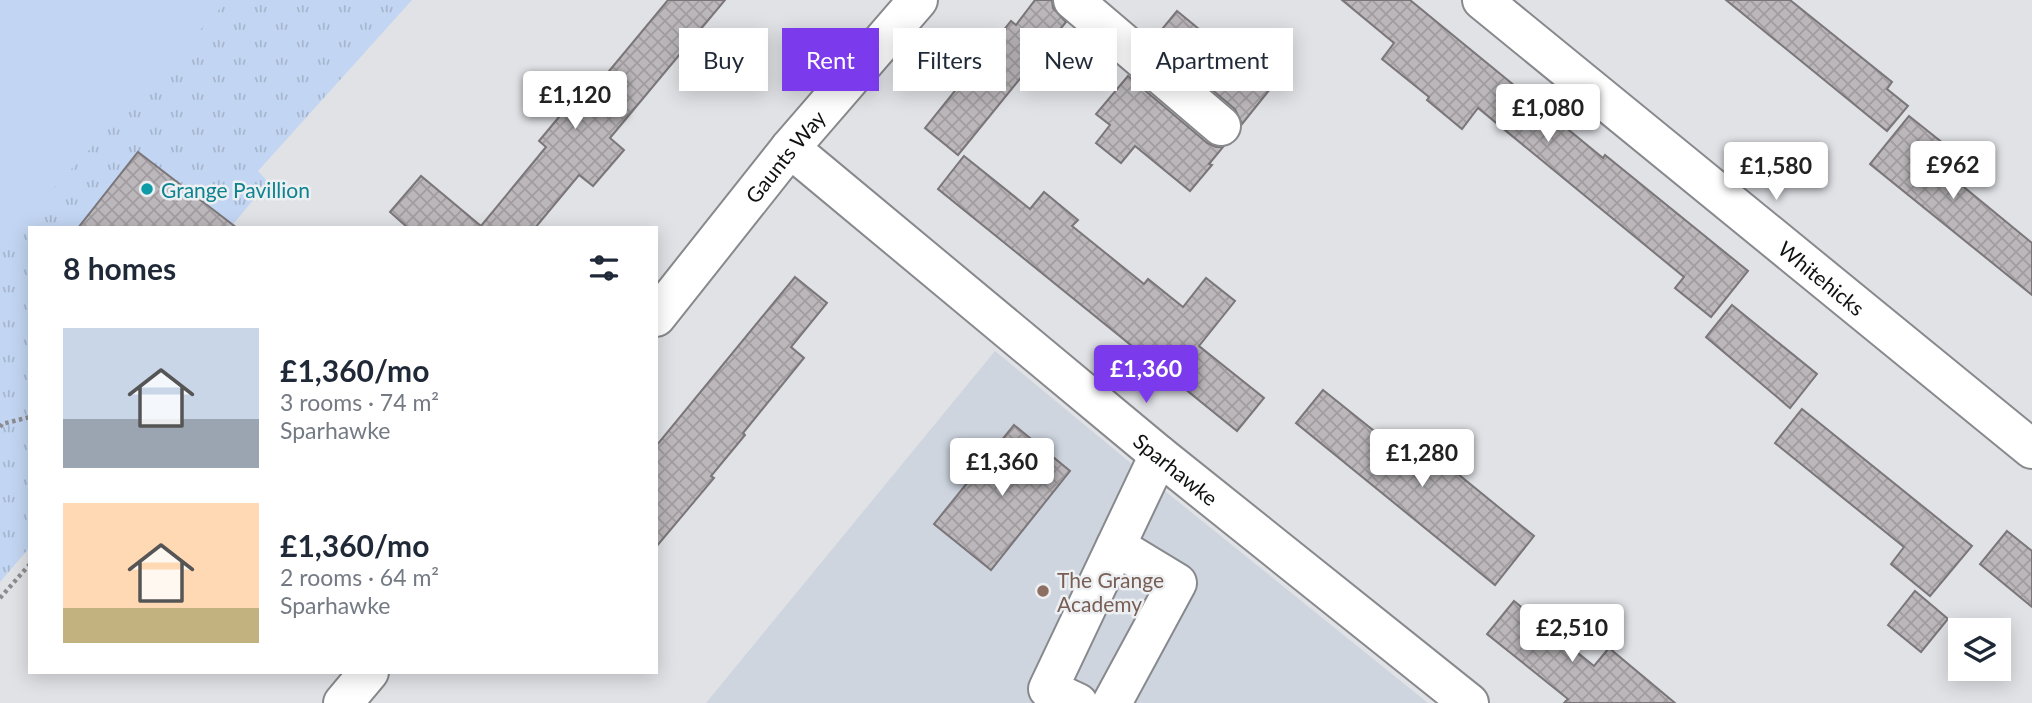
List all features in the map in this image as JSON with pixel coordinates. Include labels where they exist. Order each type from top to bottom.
[{"type":"street","name":"Gaunts Way","points":[[658,314],[790,148],[919,0]]},
{"type":"street","points":[[1073,0],[1221,126]]},
{"type":"street","name":"Whitehicks","points":[[1482,0],[2032,449]]},
{"type":"street","name":"Sparhawke","points":[[790,148],[1159,455],[1469,703]]},
{"type":"street","points":[[1051,698],[1116,545],[1159,455]]},
{"type":"street","points":[[1112,703],[1177,583],[1116,545]]},
{"type":"street","points":[[343,703],[367,674]]},
{"type":"path","points":[[0,427],[2,424],[28,417]]},
{"type":"path","points":[[0,598],[28,566]]},
{"type":"shaded area","name":"The Grange Academy","points":[[995,351],[1150,479],[1428,703],[706,703]]},
{"type":"green space","points":[[0,0],[412,0],[258,171],[268,182],[232,226],[28,226],[28,549],[0,582]]},
{"type":"green space","points":[[0,0],[228,0],[0,246]]},
{"type":"building","points":[[668,0],[725,0],[702,28],[679,28],[679,55],[610,138],[624,150],[593,186],[579,175],[537,226],[481,226],[546,147],[539,141],[569,105],[576,111]]},
{"type":"building","points":[[1035,0],[1052,0],[1053,8],[1066,22],[1061,28],[1020,28],[1020,79],[958,155],[925,128],[955,91],[1006,91],[1005,28],[1011,21],[1016,25]]},
{"type":"building","points":[[1342,0],[1410,0],[1603,158],[1605,155],[1748,271],[1711,317],[1675,288],[1684,277],[1478,108],[1462,129],[1427,100],[1429,97],[1382,59],[1394,43]]},
{"type":"building","points":[[1726,0],[1790,0],[1892,82],[1887,89],[1908,106],[1887,131]]},
{"type":"building","points":[[1177,11],[1198,28],[1163,28]]},
{"type":"building","points":[[1128,76],[1131,79],[1131,91],[1146,91],[1207,143],[1223,147],[1190,191],[1135,146],[1121,163],[1096,143],[1110,125],[1096,114]]},
{"type":"building","points":[[1214,91],[1269,91],[1242,124],[1235,109]]},
{"type":"building","points":[[1909,116],[1944,144],[1931,160],[2032,243],[2032,295],[1870,164]]},
{"type":"building","name":"Grange Pavillion","points":[[138,152],[234,226],[80,226]]},
{"type":"building","points":[[964,156],[1030,209],[1044,192],[1078,220],[1072,226],[1144,284],[1148,279],[1183,307],[1206,278],[1235,301],[1199,346],[1264,398],[1237,431],[938,189]]},
{"type":"building","points":[[421,176],[481,226],[406,226],[390,212]]},
{"type":"building","points":[[795,277],[827,303],[791,347],[804,358],[743,433],[745,435],[711,476],[714,478],[658,545],[658,444]]},
{"type":"building","points":[[1732,305],[1817,374],[1790,408],[1706,337]]},
{"type":"building","points":[[1323,390],[1398,450],[1410,435],[1534,536],[1495,585],[1296,423]]},
{"type":"building","points":[[1802,409],[1972,546],[1930,596],[1891,564],[1904,547],[1775,443]]},
{"type":"building","points":[[1014,425],[1070,471],[991,570],[934,524]]},
{"type":"building","points":[[2007,531],[2032,551],[2032,607],[1980,564]]},
{"type":"building","points":[[1915,591],[1948,619],[1921,652],[1888,625]]},
{"type":"building","points":[[1514,601],[1594,666],[1609,648],[1675,703],[1564,703],[1568,699],[1487,634]]},
{"type":"place","name":"Grange Pavillion","points":[[147,189]]},
{"type":"place","name":"The Grange Academy","points":[[1043,591]]}]
